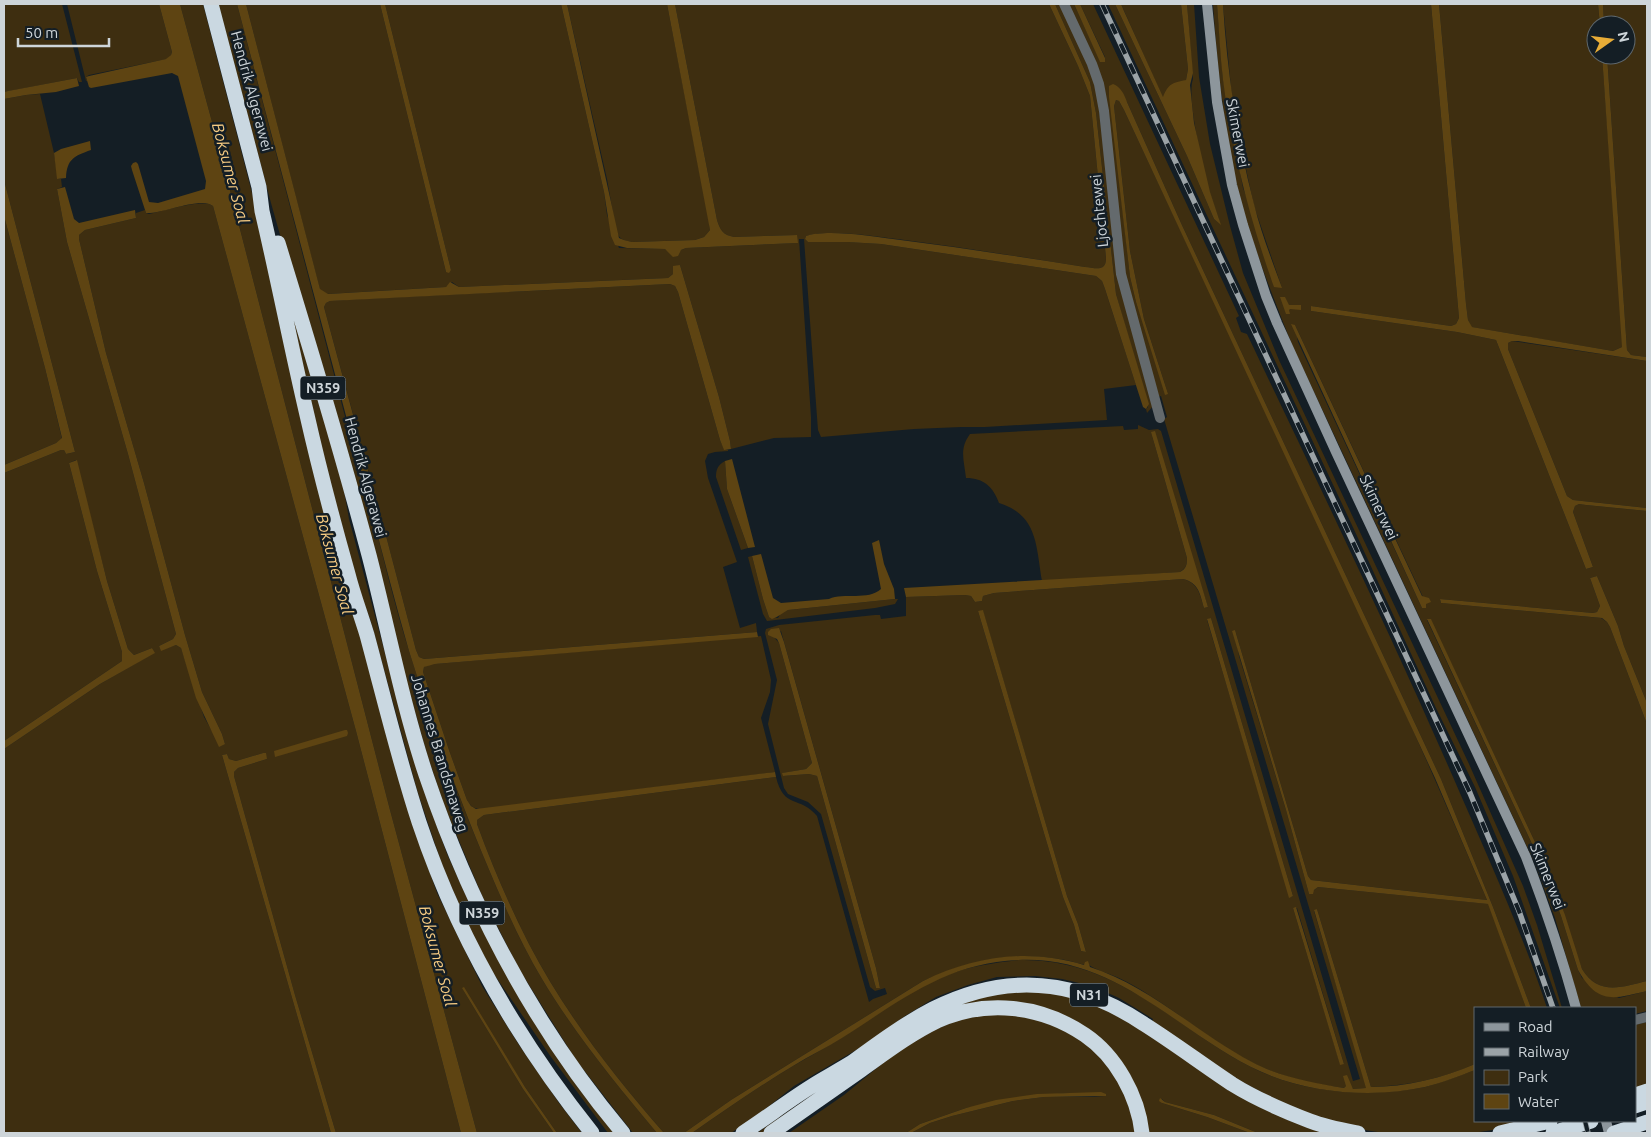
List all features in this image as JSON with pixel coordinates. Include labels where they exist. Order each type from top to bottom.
[{"type":"highway","name":"Hendrik Algerawei","points":[[211,4],[259,186],[268,209],[326,398],[378,592],[395,665]]},
{"type":"highway","name":"Hendrik Algerawei","points":[[259,186],[262,211],[307,415],[348,576],[403,771],[420,824],[459,923],[486,975],[537,1059],[592,1133]]},
{"type":"highway","name":"Johannes Brandsmaweg","points":[[395,665],[425,773],[450,843],[480,910],[521,987],[556,1044],[599,1104],[624,1133]]},
{"type":"highway","name":"N31","points":[[743,1133],[812,1086],[932,1010],[972,993],[999,987],[1045,985],[1088,995],[1114,1006],[1139,1020],[1233,1084],[1282,1110],[1312,1122],[1358,1133]]},
{"type":"highway","name":"N31","points":[[770,1133],[929,1026],[960,1014],[984,1008],[1004,1007],[1029,1010],[1051,1016],[1071,1026],[1104,1051],[1120,1072],[1132,1096],[1141,1119],[1142,1133]]},
{"type":"highway","points":[[1500,1133],[1546,1122]]},
{"type":"highway","points":[[1553,1133],[1588,1122]]},
{"type":"highway","points":[[1614,1133],[1647,1122]]},
{"type":"street","name":"Ljochtewei","points":[[1064,4],[1092,64],[1098,84],[1104,111],[1121,274],[1160,418]]},
{"type":"street","name":"Skimerwei","points":[[1207,4],[1216,102],[1231,176],[1266,296],[1526,857],[1551,924],[1576,1007]]},
{"type":"green space","points":[[4,4],[62,4],[82,82],[79,82],[77,78],[4,92]]},
{"type":"green space","points":[[67,4],[159,4],[172,52],[171,55],[167,59],[89,75],[86,77],[86,81]]},
{"type":"green space","points":[[180,4],[203,4],[409,813],[437,893],[482,986],[519,1045],[582,1133],[557,1133],[525,1087],[462,988],[523,1089],[554,1133],[477,1133],[390,810]]},
{"type":"green space","points":[[218,4],[237,4],[360,474],[363,479],[368,477],[369,473],[324,307],[326,303],[330,301],[363,299],[670,284],[675,286],[678,292],[720,440],[724,449],[728,450],[708,454],[705,461],[708,478],[737,562],[723,567],[740,628],[756,623],[757,632],[424,659],[419,657],[416,650],[374,490],[369,487],[366,489],[398,613],[426,704],[462,804],[510,917],[533,964],[568,1019],[611,1077],[657,1133],[633,1133],[576,1060],[519,969],[483,898],[444,805],[427,754],[271,203]]},
{"type":"green space","points":[[246,4],[380,4],[446,272],[451,270],[385,4],[561,4],[604,192],[607,215],[619,248],[665,249],[673,252],[686,248],[797,243],[797,235],[734,237],[722,232],[719,227],[675,4],[1049,4],[1090,96],[1106,258],[1106,262],[1102,267],[1085,267],[876,236],[826,233],[806,236],[805,239],[808,242],[881,244],[1096,276],[1102,281],[1105,289],[1136,385],[1104,389],[1107,420],[914,429],[821,437],[818,430],[804,239],[799,239],[811,437],[774,438],[731,449],[719,397],[680,265],[668,278],[459,287],[452,282],[446,287],[327,294],[320,290]]},
{"type":"green space","points":[[567,4],[667,4],[709,221],[710,230],[704,237],[695,240],[632,242],[623,240],[618,235]]},
{"type":"green space","points":[[1055,4],[1061,4],[1096,84],[1119,275],[1154,405],[1147,413],[1146,409],[1148,407],[1116,294],[1096,113],[1090,82]]},
{"type":"green space","points":[[1068,4],[1074,4],[1100,61],[1104,62],[1105,57],[1080,4],[1093,4],[1239,316],[1236,318],[1241,332],[1247,334],[1403,666],[1503,891],[1547,1007],[1531,1007],[1493,907],[1441,779],[1181,223],[1127,102],[1109,86],[1130,277],[1136,302],[1168,394],[1144,319],[1130,251],[1114,106],[1116,100],[1119,101],[1124,110],[1355,602],[1487,900],[1311,880],[1308,876],[1235,630],[1239,656],[1286,810],[1309,894],[1318,887],[1489,904],[1526,1007],[1474,1007],[1474,1064],[1450,1074],[1424,1081],[1371,1087],[1317,909],[1314,911],[1367,1088],[1353,1089],[1351,1086],[1344,1088],[1327,1086],[1277,1073],[1243,1058],[1135,986],[1085,962],[1085,965],[1043,957],[1022,956],[982,961],[962,966],[923,981],[731,1100],[684,1133],[664,1133],[608,1066],[574,1019],[543,970],[508,900],[477,820],[484,815],[776,777],[783,794],[805,806],[817,816],[869,1002],[887,994],[885,988],[875,991],[870,987],[821,814],[808,802],[788,794],[784,788],[768,724],[777,680],[765,633],[766,629],[779,625],[875,615],[880,615],[881,619],[906,616],[906,597],[965,595],[971,596],[975,602],[982,601],[983,596],[994,593],[1183,579],[1195,586],[1200,594],[1204,608],[1208,607],[1151,432],[1187,558],[1185,568],[1180,572],[1042,581],[1036,544],[1028,524],[1012,508],[999,503],[994,492],[987,484],[972,478],[966,478],[963,450],[970,434],[1123,426],[1124,430],[1138,429],[1138,425],[1149,430],[1158,429],[1161,431],[1353,1081],[1360,1079],[1164,419],[1167,417],[1161,396],[1158,397],[1124,272],[1107,109]],"holes":[[[978,611],[983,611],[1067,896],[1086,952],[1081,951],[1074,925],[1063,897]],[[1211,618],[1293,896],[1290,897],[1207,620]],[[781,631],[876,968],[880,988],[876,988],[817,776],[809,774],[784,776],[783,773],[806,769],[812,763],[779,643],[773,636]],[[1293,908],[1297,908],[1344,1064],[1340,1064]]]},
{"type":"green space","points":[[1108,4],[1115,4],[1187,156],[1214,219],[1220,224],[1207,184],[1192,102],[1191,88],[1193,79],[1187,4],[1194,4],[1199,77],[1210,144],[1243,273],[1279,360],[1469,764],[1523,886],[1562,1007],[1560,1007],[1513,876],[1475,787],[1436,708]]},
{"type":"green space","points":[[1121,4],[1181,4],[1188,69],[1186,80],[1163,98]]},
{"type":"green space","points":[[1213,4],[1217,4],[1223,79],[1243,188],[1282,288],[1254,206],[1239,136],[1232,98],[1223,4],[1431,4],[1459,318],[1456,324],[1451,326],[1311,306],[1311,311],[1457,332],[1496,340],[1586,569],[1593,567],[1573,512],[1575,506],[1579,504],[1647,511],[1647,703],[1597,576],[1590,578],[1600,606],[1597,612],[1593,613],[1440,599],[1441,603],[1601,618],[1610,627],[1647,724],[1647,981],[1620,987],[1603,986],[1588,978],[1582,969],[1542,857],[1431,620],[1427,620],[1539,859],[1582,978],[1619,998],[1647,991],[1647,1011],[1636,1014],[1636,1007],[1581,1007],[1555,918],[1535,864],[1293,347],[1268,284],[1240,199],[1224,113]],"holes":[[[1295,325],[1426,604],[1422,608],[1298,342]]]},
{"type":"green space","points":[[1439,4],[1598,4],[1599,15],[1586,15],[1586,65],[1603,65],[1622,347],[1613,351],[1471,327],[1466,304]]},
{"type":"green space","points":[[1603,4],[1647,4],[1647,357],[1631,355],[1627,350],[1608,65],[1636,65],[1636,15],[1604,15]]},
{"type":"green space","points":[[40,94],[58,179],[61,179],[62,187],[57,189],[67,242],[128,454],[176,634],[173,639],[159,646],[161,650],[176,645],[181,648],[204,717],[212,731],[225,744],[202,692],[185,635],[144,483],[106,353],[79,239],[79,235],[85,230],[136,218],[136,213],[145,210],[149,214],[192,204],[201,203],[213,206],[356,731],[461,1133],[336,1133],[295,995],[234,776],[234,772],[238,768],[267,759],[263,753],[236,761],[229,759],[227,754],[222,755],[331,1133],[4,1133],[4,749],[100,684],[154,653],[152,648],[134,655],[128,649],[107,581],[76,460],[69,463],[97,571],[122,652],[122,661],[4,741],[4,473],[61,450],[64,450],[66,454],[75,452],[4,180],[4,99]]},
{"type":"green space","points":[[4,216],[62,439],[4,465]]},
{"type":"green space","points":[[284,277],[336,446],[349,519],[408,739],[423,788],[447,854],[473,911],[614,1133],[608,1133],[551,1057],[489,967],[471,932],[442,865],[417,790],[371,622],[351,568],[324,467]]},
{"type":"green space","points":[[1512,341],[1647,361],[1647,508],[1573,500],[1567,496],[1508,349],[1508,343]]},
{"type":"green space","points":[[725,461],[727,489],[748,548],[741,550],[716,477],[718,468]]},
{"type":"green space","points":[[752,556],[769,617],[778,618],[781,613],[788,610],[898,599],[895,604],[875,608],[767,621],[763,614],[748,557]]},
{"type":"green space","points":[[761,636],[771,680],[770,692],[761,718],[775,772],[482,809],[473,807],[467,800],[423,672],[424,667],[427,665],[435,664]]},
{"type":"green space","points":[[1018,960],[1043,961],[1067,965],[1093,973],[1117,983],[1140,996],[1206,1040],[1251,1067],[1271,1076],[1314,1088],[1359,1093],[1403,1090],[1425,1087],[1474,1070],[1474,1122],[1527,1122],[1473,1133],[1384,1133],[1346,1127],[1315,1118],[1242,1084],[1152,1023],[1153,1019],[1119,998],[1092,986],[1062,979],[1035,976],[997,977],[936,997],[905,1016],[863,1046],[794,1086],[758,1115],[731,1133],[692,1133],[767,1082],[843,1037],[894,1003],[933,981],[982,965]]},
{"type":"green space","points":[[1028,989],[1092,1001],[1337,1133],[1258,1133],[1214,1115],[1165,1102],[1162,1099],[1162,1103],[1250,1133],[1148,1133],[1109,1049],[999,1002],[877,1055],[763,1133],[757,1133],[873,1053],[968,999]]},
{"type":"green space","points":[[987,1014],[1015,1014],[1061,1026],[1094,1049],[1122,1085],[1137,1133],[911,1133],[930,1123],[952,1116],[1013,1101],[1044,1097],[1104,1097],[1064,1093],[966,1108],[920,1124],[906,1133],[789,1133],[844,1095],[900,1049],[949,1022]]},
{"type":"green space","points":[[1647,1022],[1647,1085],[1636,1089],[1636,1025]]},
{"type":"water","points":[[159,4],[180,4],[390,810],[477,1133],[461,1133],[356,731],[213,206],[207,203],[200,203],[146,213],[132,170],[131,166],[136,162],[149,202],[158,203],[205,189],[206,181],[178,76],[172,73],[91,88],[86,77],[166,59],[171,55],[172,52]]},
{"type":"water","points":[[237,4],[246,4],[320,289],[328,294],[446,287],[450,282],[459,287],[668,278],[673,274],[673,266],[680,265],[719,397],[731,449],[724,450],[720,440],[678,292],[675,286],[670,284],[330,301],[324,307],[369,474],[368,479],[363,480]]},
{"type":"water","points":[[380,4],[385,4],[451,270],[449,273],[446,272]]},
{"type":"water","points":[[561,4],[567,4],[619,238],[632,242],[695,240],[704,237],[710,230],[667,4],[675,4],[719,227],[722,232],[734,237],[797,235],[798,243],[686,248],[681,250],[678,256],[673,257],[665,249],[627,248],[615,245],[611,236],[604,192]]},
{"type":"water","points":[[1049,4],[1055,4],[1090,82],[1096,113],[1116,294],[1149,404],[1146,409],[1143,407],[1102,281],[1096,276],[881,244],[808,242],[805,239],[806,236],[825,233],[873,236],[1093,268],[1102,267],[1106,262],[1106,258],[1090,96]]},
{"type":"water","points":[[1074,4],[1080,4],[1105,58],[1105,62],[1100,62]]},
{"type":"water","points":[[1115,4],[1121,4],[1163,97],[1172,84],[1186,80],[1188,69],[1181,4],[1187,4],[1193,73],[1190,85],[1194,123],[1210,192],[1221,225],[1214,219],[1187,156]]},
{"type":"water","points":[[1217,4],[1223,4],[1234,105],[1248,179],[1260,225],[1282,288],[1274,287],[1257,236],[1231,133],[1223,80]]},
{"type":"water","points":[[1431,4],[1439,4],[1466,304],[1468,320],[1472,327],[1613,351],[1622,347],[1603,65],[1608,65],[1627,350],[1631,355],[1647,357],[1647,361],[1518,341],[1508,343],[1508,349],[1567,496],[1573,500],[1647,508],[1647,511],[1579,504],[1575,506],[1573,512],[1593,567],[1586,569],[1496,340],[1457,332],[1311,311],[1311,306],[1451,326],[1456,324],[1459,318]]},
{"type":"water","points":[[1598,4],[1603,4],[1604,15],[1599,15]]},
{"type":"water","points":[[77,78],[79,86],[56,92],[4,99],[4,92]]},
{"type":"water","points":[[1116,85],[1125,96],[1181,223],[1441,779],[1493,907],[1531,1007],[1526,1007],[1488,904],[1318,887],[1314,890],[1313,894],[1309,894],[1286,810],[1232,631],[1235,630],[1308,876],[1311,880],[1487,900],[1435,778],[1124,110],[1119,101],[1116,100],[1114,106],[1130,251],[1144,319],[1168,394],[1165,395],[1130,277],[1109,86]]},
{"type":"water","points":[[90,141],[91,150],[76,156],[68,166],[66,178],[57,179],[54,153],[61,149]]},
{"type":"water","points":[[4,180],[75,452],[66,454],[64,450],[61,450],[4,473],[4,465],[56,443],[62,438],[4,216]]},
{"type":"water","points":[[65,187],[74,219],[79,223],[135,210],[136,218],[85,230],[79,235],[79,239],[106,353],[144,483],[185,635],[202,692],[225,744],[219,747],[196,698],[181,648],[176,645],[161,651],[159,646],[173,639],[176,634],[128,454],[67,242],[57,189]]},
{"type":"water","points":[[1280,297],[1285,297],[1289,305],[1301,305],[1301,310],[1290,309],[1290,314],[1286,314]]},
{"type":"water","points":[[1291,324],[1295,325],[1422,596],[1429,598],[1431,602],[1426,604],[1426,608],[1422,608]]},
{"type":"water","points":[[1155,431],[1208,607],[1204,608],[1196,586],[1183,579],[994,593],[983,596],[982,601],[975,602],[971,596],[965,595],[906,597],[904,588],[1182,571],[1186,566],[1187,558],[1151,432]]},
{"type":"water","points":[[732,459],[755,547],[748,548],[727,489],[725,461]]},
{"type":"water","points":[[77,460],[107,581],[128,649],[134,655],[152,648],[155,653],[100,684],[4,749],[4,741],[122,661],[122,652],[97,571],[69,463]]},
{"type":"water","points":[[368,487],[374,490],[416,650],[419,657],[424,659],[757,632],[758,637],[435,664],[424,667],[423,672],[467,800],[476,809],[775,772],[776,777],[484,815],[477,820],[508,900],[543,970],[574,1019],[608,1066],[664,1133],[657,1133],[582,1039],[542,979],[510,917],[462,803],[417,676],[369,502],[366,489]]},
{"type":"water","points":[[879,540],[884,564],[894,589],[895,599],[788,610],[772,619],[769,617],[752,556],[761,554],[773,598],[781,603],[842,596],[863,596],[876,593],[881,589],[872,543]]},
{"type":"water","points":[[1597,576],[1647,703],[1647,724],[1610,627],[1602,618],[1441,603],[1440,599],[1593,613],[1597,612],[1600,606],[1590,578]]},
{"type":"water","points":[[983,610],[1067,896],[1086,952],[1081,951],[1074,925],[1063,897],[978,611]]},
{"type":"water","points":[[1211,618],[1293,896],[1289,898],[1207,619]]},
{"type":"water","points":[[1427,619],[1431,619],[1542,857],[1565,915],[1582,969],[1588,978],[1603,986],[1620,987],[1647,981],[1647,991],[1625,996],[1607,997],[1592,989],[1578,970],[1561,916],[1539,859]]},
{"type":"water","points":[[779,628],[876,968],[880,988],[876,988],[817,776],[809,774],[783,776],[782,773],[806,769],[812,763],[779,643],[777,639],[768,635],[771,629]]},
{"type":"water","points":[[345,730],[348,733],[347,736],[275,757],[274,751]]},
{"type":"water","points":[[266,753],[267,759],[238,768],[234,772],[234,776],[295,995],[336,1133],[331,1133],[222,755],[227,754],[229,759],[236,761]]},
{"type":"water","points":[[1296,907],[1344,1064],[1340,1065],[1293,908]]},
{"type":"water","points":[[1317,909],[1371,1087],[1424,1081],[1450,1074],[1474,1064],[1474,1070],[1425,1087],[1382,1093],[1336,1091],[1292,1083],[1251,1067],[1113,981],[1084,969],[1052,962],[1018,960],[968,968],[925,986],[836,1042],[799,1062],[692,1133],[684,1133],[731,1100],[923,981],[962,966],[1002,957],[1043,957],[1084,965],[1088,961],[1090,967],[1112,975],[1133,986],[1252,1062],[1274,1072],[1297,1079],[1344,1088],[1346,1086],[1343,1076],[1347,1075],[1353,1089],[1366,1088],[1314,910]]},
{"type":"water","points":[[464,987],[525,1087],[557,1133],[554,1133],[523,1089],[462,988]]},
{"type":"water","points":[[1101,1092],[1106,1094],[1106,1096],[1044,1097],[1013,1101],[952,1116],[930,1123],[911,1133],[906,1133],[920,1124],[996,1100],[1037,1094]]},
{"type":"water","points":[[1160,1098],[1165,1102],[1214,1115],[1258,1133],[1250,1133],[1162,1103],[1159,1101]]},
{"type":"railway","points":[[1102,4],[1470,793],[1519,911],[1553,1007]]},
{"type":"railway","points":[[1585,1122],[1588,1133]]},
{"type":"water label","name":"Boksumer Soal","points":[[231,173]]},
{"type":"water label","name":"Boksumer Soal","points":[[335,564]]},
{"type":"water label","name":"Boksumer Soal","points":[[438,956]]}]
